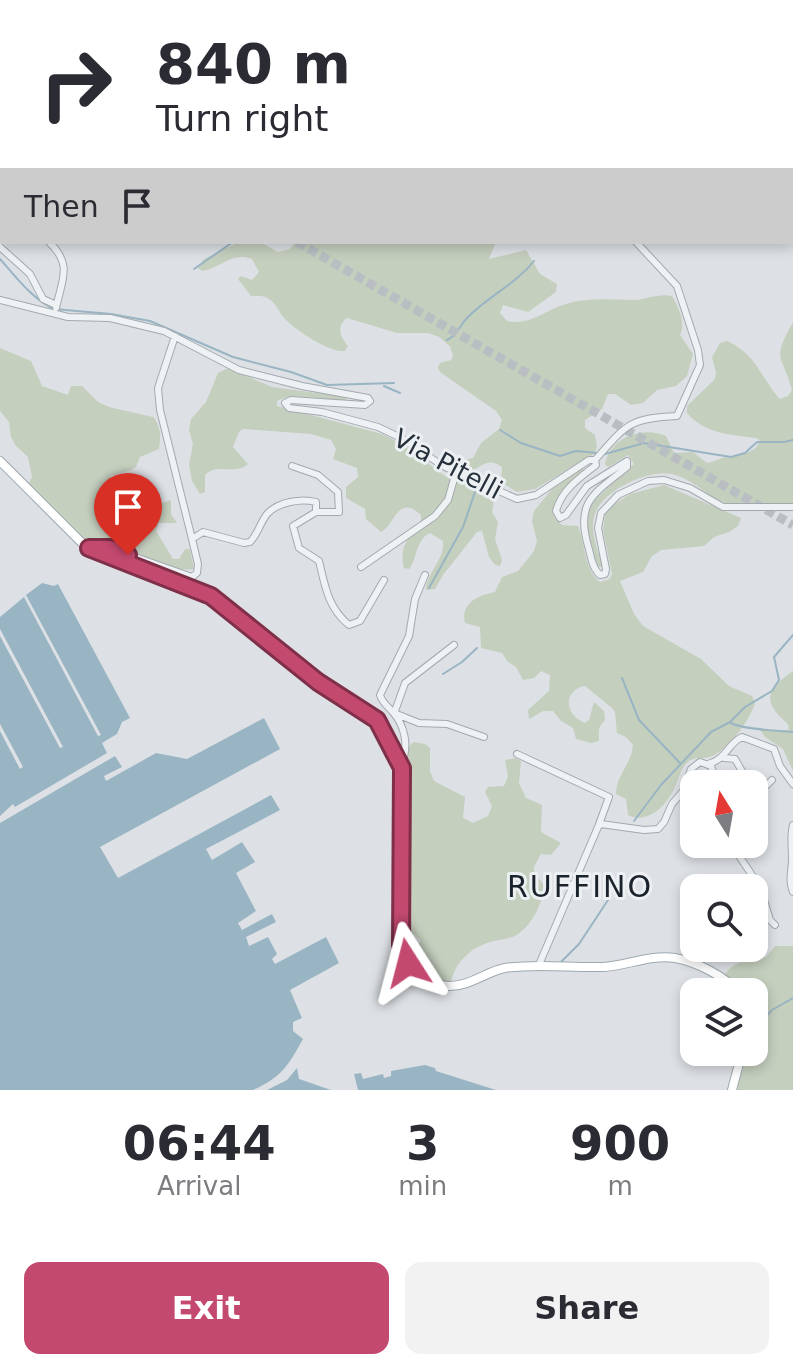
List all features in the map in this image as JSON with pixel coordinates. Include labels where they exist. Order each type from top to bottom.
[{"type":"main road","points":[[0,461],[89,548],[211,596],[318,682],[377,720],[401,765],[401,945],[408,963],[426,979],[449,986],[473,981],[485,973],[505,968],[602,967],[673,958],[721,978]]},
{"type":"main road","points":[[732,1090],[738,1066]]},
{"type":"street","points":[[51,244],[63,258],[64,267],[55,310]]},
{"type":"street","points":[[638,244],[677,286],[700,365],[677,416],[645,418],[630,423],[595,460],[596,465],[573,483],[556,511],[559,517],[563,517],[587,486],[624,461],[628,462],[627,467],[590,497],[584,510],[582,527],[600,575],[605,574],[606,569],[598,528],[601,513],[618,495],[648,481],[664,480],[690,488],[723,507],[793,507]]},
{"type":"street","points":[[0,247],[30,274],[43,299],[55,310]]},
{"type":"street","name":"Via Pitelli","points":[[0,300],[55,310],[68,317],[110,318],[175,336],[239,370],[368,398],[370,401],[365,405],[291,400],[285,403],[289,408],[322,412],[378,427],[456,472],[517,499],[536,495],[589,460],[595,460]]},
{"type":"street","points":[[89,548],[110,548],[192,577],[197,573],[198,564],[160,410],[158,388],[175,336]]},
{"type":"street","points":[[292,466],[318,475],[338,492],[339,512],[316,512],[293,526],[299,548],[319,561],[328,598],[342,620],[349,625],[360,621],[384,580]]},
{"type":"street","points":[[361,567],[435,516],[448,500],[456,472]]},
{"type":"street","points":[[192,539],[203,532],[250,542],[267,514],[280,505],[306,499],[316,502],[316,512]]},
{"type":"street","points":[[425,575],[415,599],[409,636],[398,662],[380,690],[382,701],[395,712],[419,723],[447,724],[484,737]]},
{"type":"street","points":[[401,765],[407,743],[395,712],[405,683],[454,645]]},
{"type":"street","points":[[724,758],[742,737],[768,746],[777,752],[780,766],[793,784]]},
{"type":"street","points":[[388,742],[407,743]]},
{"type":"street","points":[[517,754],[609,797],[538,967]]},
{"type":"street","points":[[598,827],[609,824],[644,830],[658,829],[684,790],[691,769],[700,762],[708,764],[724,758],[735,759],[747,780],[759,781],[766,786],[772,780]]},
{"type":"street","points":[[708,764],[713,770]]},
{"type":"street","points":[[793,825],[790,840],[793,892]]},
{"type":"street","points":[[740,858],[760,887],[770,920],[775,925]]},
{"type":"green space","points":[[235,244],[264,244],[278,252],[290,249],[294,244],[495,244],[489,259],[526,250],[540,274],[557,284],[556,292],[528,312],[503,305],[500,313],[507,321],[523,321],[583,300],[635,300],[667,295],[672,296],[679,310],[682,321],[680,335],[693,354],[687,376],[676,386],[657,390],[643,403],[631,405],[615,394],[608,394],[602,409],[585,420],[585,428],[595,435],[597,447],[594,454],[535,489],[517,492],[501,482],[502,467],[497,464],[487,463],[473,471],[447,465],[442,460],[444,457],[460,461],[473,458],[481,443],[499,429],[502,420],[496,411],[440,372],[440,363],[451,360],[453,356],[450,346],[439,337],[428,333],[397,333],[347,318],[340,328],[348,346],[345,351],[338,351],[322,345],[290,324],[269,299],[251,296],[238,279],[241,276],[252,280],[259,272],[252,259],[239,257],[202,271],[198,268],[204,259]]},
{"type":"green space","points":[[793,322],[793,504],[726,503],[672,474],[640,478],[607,497],[595,514],[594,534],[603,567],[598,567],[587,534],[586,518],[591,503],[634,464],[628,455],[608,467],[605,464],[614,447],[629,436],[647,432],[666,436],[674,453],[693,452],[707,463],[754,449],[760,441],[757,438],[710,429],[687,413],[687,406],[715,379],[712,357],[720,343],[727,341],[750,358],[780,399],[788,396],[792,390],[780,351]]},
{"type":"green space","points":[[0,348],[31,361],[42,386],[68,395],[71,386],[82,386],[98,402],[109,407],[153,417],[160,432],[159,449],[140,457],[136,467],[131,470],[111,476],[123,513],[120,533],[133,544],[141,543],[141,535],[130,520],[142,512],[141,498],[149,496],[162,503],[171,500],[171,514],[177,523],[159,523],[156,531],[173,559],[179,559],[185,549],[190,549],[194,569],[176,568],[122,547],[85,539],[29,483],[32,477],[28,457],[16,446],[9,422],[0,411]]},
{"type":"green space","points":[[228,368],[272,387],[346,397],[347,401],[285,398],[277,401],[277,406],[382,434],[402,444],[445,476],[492,495],[492,512],[498,522],[495,539],[502,560],[500,566],[489,557],[482,531],[477,532],[435,589],[426,590],[443,541],[430,533],[425,536],[409,569],[404,568],[403,549],[421,525],[421,515],[407,507],[402,509],[381,532],[366,519],[365,509],[346,498],[346,487],[358,477],[357,468],[333,459],[336,449],[331,440],[311,434],[243,429],[233,447],[248,464],[238,469],[210,471],[205,475],[205,492],[200,494],[192,481],[189,465],[193,444],[189,430],[191,419],[206,402],[218,373]]},
{"type":"green space","points":[[583,468],[584,472],[559,496],[554,517],[562,525],[578,526],[591,571],[600,582],[610,579],[612,574],[603,530],[607,509],[630,494],[664,485],[741,518],[738,526],[714,537],[704,546],[661,550],[652,556],[643,572],[620,581],[634,614],[643,626],[701,659],[729,686],[752,696],[755,703],[733,740],[710,757],[688,762],[680,770],[667,800],[650,815],[628,815],[626,799],[616,794],[633,745],[617,733],[612,708],[585,686],[572,692],[570,709],[578,720],[585,723],[589,720],[594,702],[604,711],[605,720],[599,730],[599,741],[591,743],[576,739],[573,728],[561,721],[553,711],[543,711],[529,719],[528,710],[549,691],[550,675],[541,671],[534,678],[523,680],[516,667],[502,653],[481,648],[480,627],[465,623],[468,605],[483,595],[495,592],[502,577],[518,571],[534,551],[537,541],[532,521],[534,511],[552,489]]},
{"type":"green space","points":[[793,671],[793,771],[783,749],[760,730],[789,730],[788,724],[774,709],[770,696],[777,684]]},
{"type":"green space","points":[[414,742],[430,748],[430,771],[434,781],[465,797],[463,818],[473,823],[488,816],[492,806],[485,792],[488,787],[504,786],[508,776],[505,760],[516,758],[521,761],[519,783],[526,798],[542,805],[541,832],[561,843],[551,855],[541,854],[534,867],[534,873],[545,886],[533,919],[516,936],[486,943],[472,950],[457,967],[451,982],[429,977],[413,962],[406,948],[415,948],[421,941],[415,935],[407,934],[405,754]]},
{"type":"green space","points":[[775,946],[793,946],[793,1090],[735,1090],[742,1066],[768,1066],[768,978],[724,976],[742,962],[768,962],[768,955]]},
{"type":"water","points":[[42,583],[58,584],[130,718],[122,722],[117,734],[102,743],[107,753],[15,807],[13,804],[0,816],[0,731],[20,769],[23,767],[0,724],[0,636],[60,748],[63,747],[0,629],[0,617],[24,597],[98,736],[101,735],[26,595]]},
{"type":"water","points":[[264,718],[280,749],[100,847],[118,878],[271,795],[280,810],[206,849],[212,860],[242,842],[255,862],[236,873],[256,911],[238,923],[242,930],[272,914],[276,922],[246,937],[249,946],[268,937],[277,954],[272,959],[275,964],[326,937],[339,963],[290,990],[302,1018],[293,1022],[293,1031],[303,1039],[288,1064],[278,1075],[253,1090],[0,1090],[0,823],[115,756],[122,767],[104,776],[106,781],[156,753],[187,759]]},
{"type":"water","points":[[425,1065],[496,1090],[358,1090],[354,1074],[361,1073],[363,1079],[383,1074],[384,1078],[391,1076],[391,1071]]},
{"type":"water","points":[[297,1068],[299,1079],[331,1090],[267,1090],[287,1080]]},
{"type":"waterway","points":[[194,269],[230,244]]},
{"type":"waterway","points":[[0,259],[31,294],[54,309],[150,321],[233,357],[327,385],[394,383]]},
{"type":"waterway","points":[[447,340],[475,310],[519,277],[534,261]]},
{"type":"waterway","points":[[384,386],[400,393]]},
{"type":"waterway","points":[[500,430],[521,443],[560,456],[576,451],[597,453]]},
{"type":"waterway","points":[[605,454],[644,443],[731,457],[745,453],[757,442],[793,440]]},
{"type":"waterway","points":[[429,588],[463,527],[476,489]]},
{"type":"waterway","points":[[634,821],[661,785],[711,732],[772,691],[779,680],[774,657],[793,635]]},
{"type":"waterway","points":[[443,674],[477,648]]},
{"type":"waterway","points":[[622,678],[639,720],[680,763]]},
{"type":"waterway","points":[[731,723],[793,732]]},
{"type":"waterway","points":[[560,963],[579,944],[610,897]]},
{"type":"waterway","points":[[768,1014],[793,998]]},
{"type":"tunnel","points":[[301,244],[793,525]]},
{"type":"district","name":"RUFFINO","points":[[580,886]]},
{"type":"route","points":[[128,555],[110,548],[89,548],[211,596],[318,682],[377,720],[402,768],[401,945],[408,963]]}]
